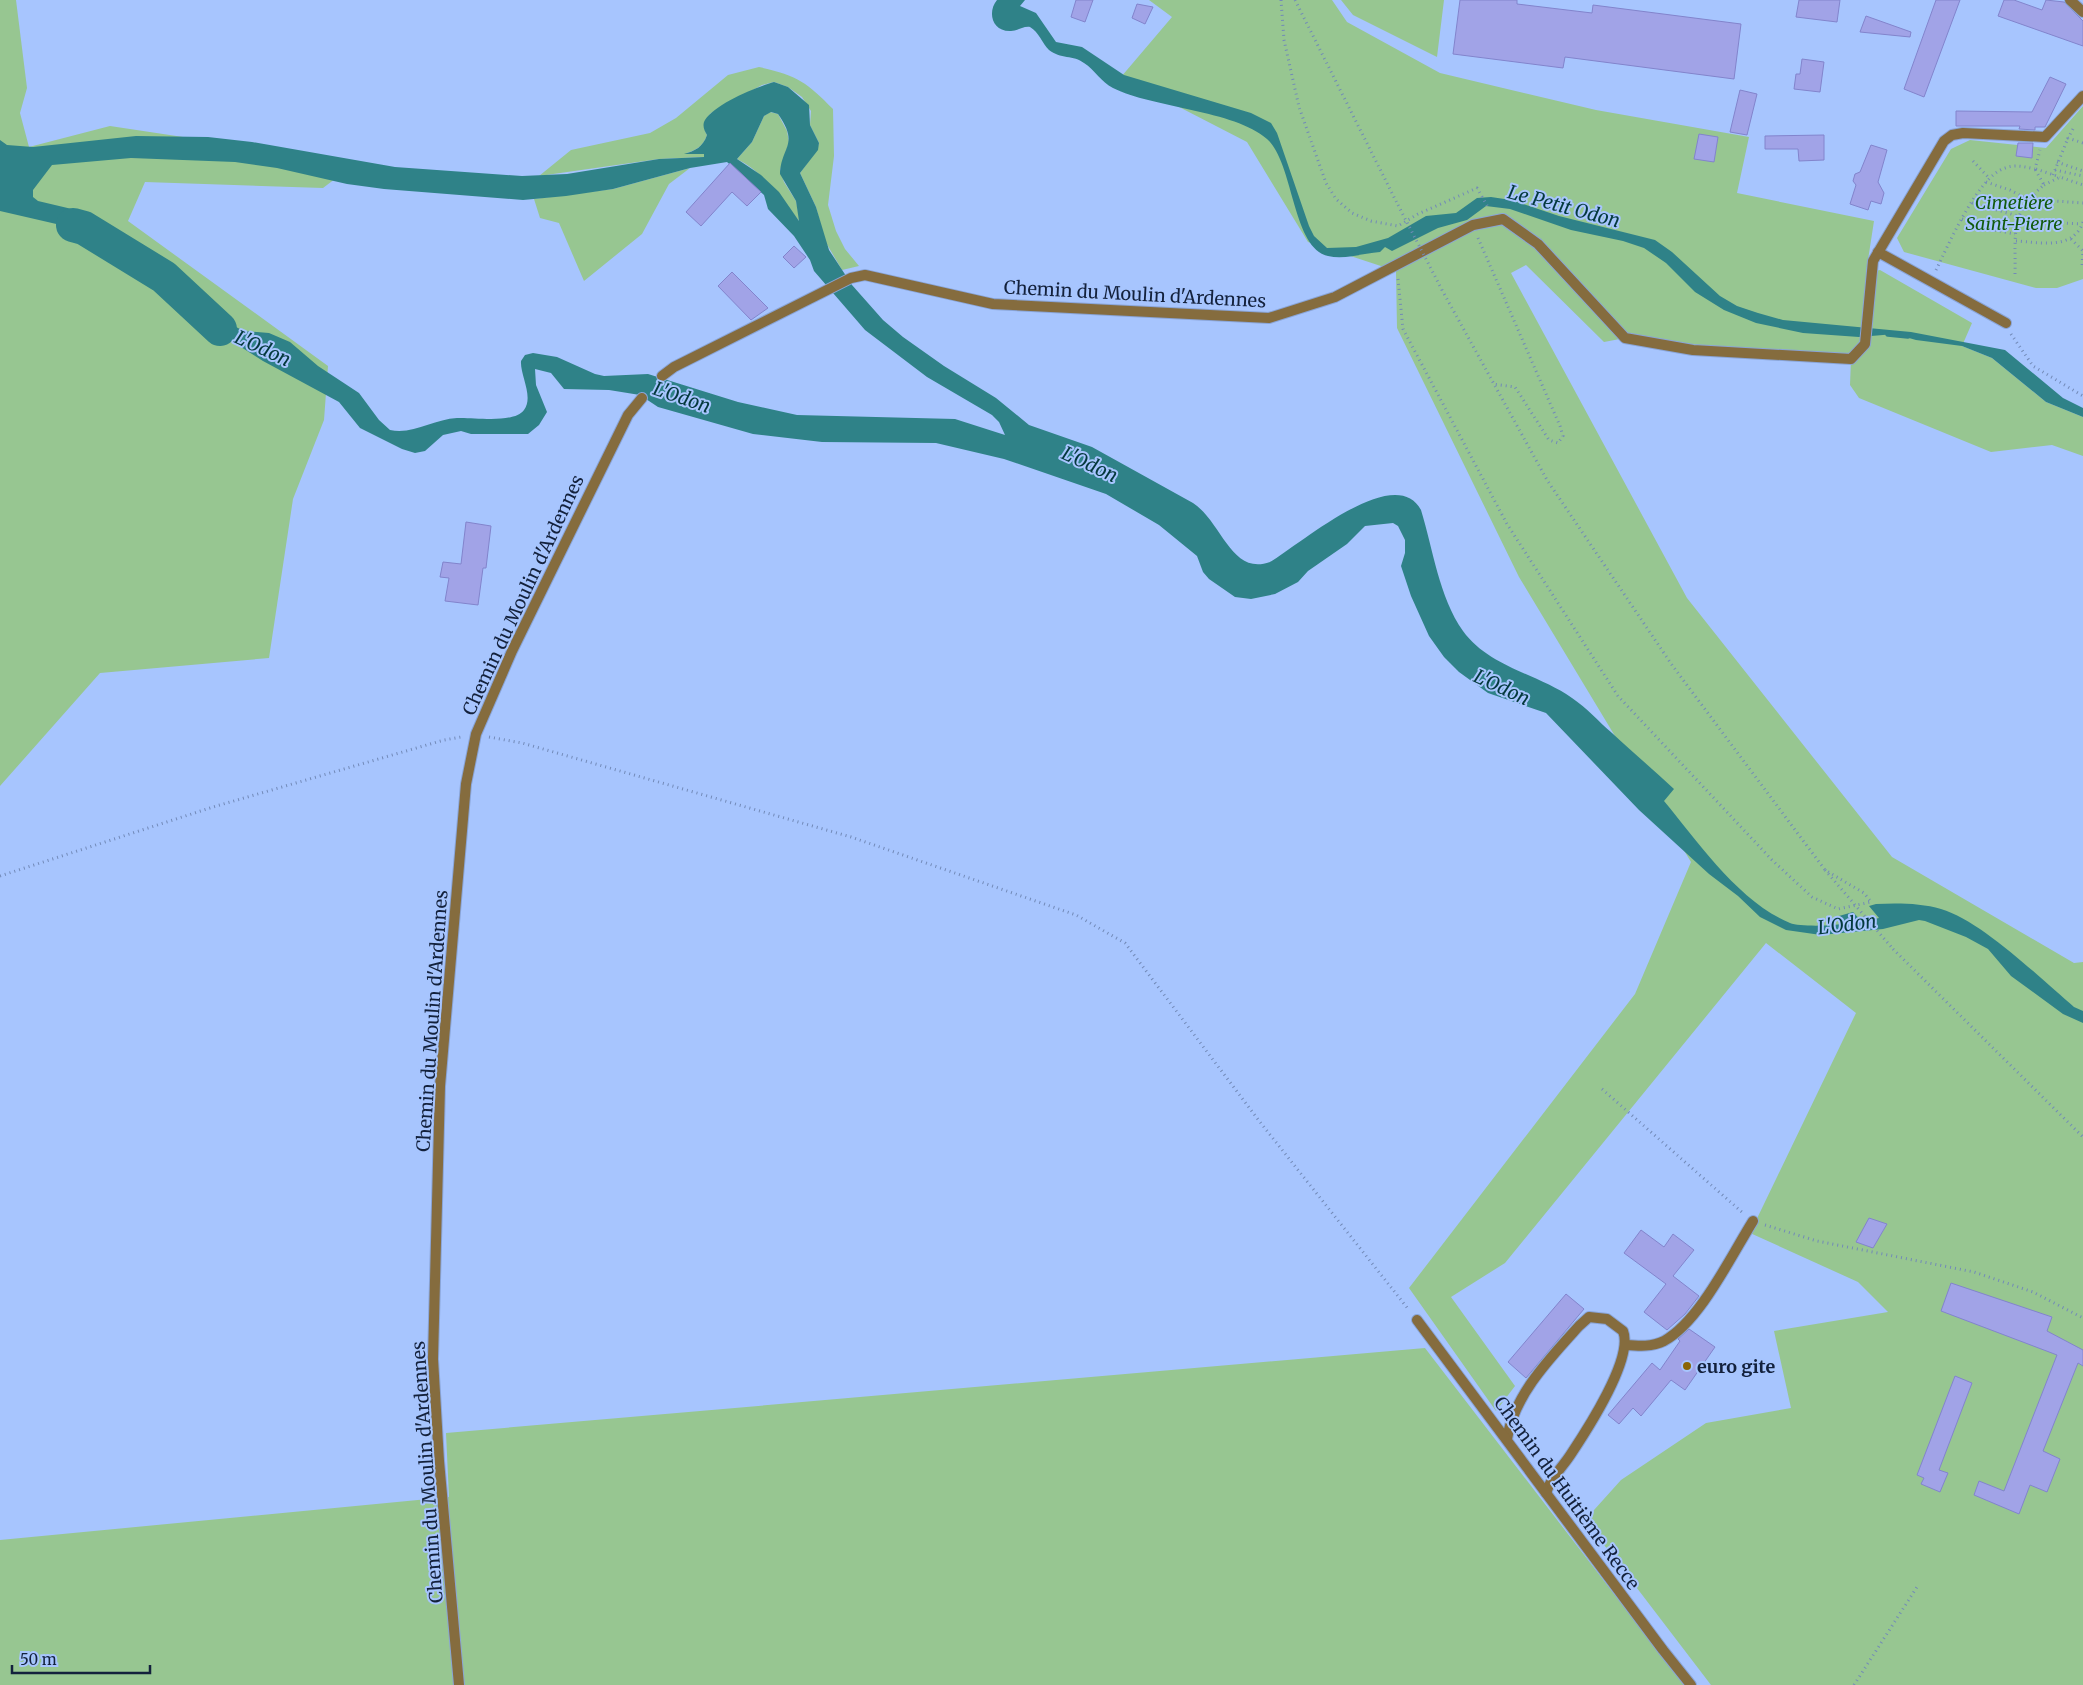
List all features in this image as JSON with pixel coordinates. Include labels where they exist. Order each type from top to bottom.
[{"type":"street","points":[[2070,0],[2083,12]]},
{"type":"street","name":"Chemin du Moulin d'Ardennes","points":[[662,376],[674,367],[828,289],[851,278],[865,274],[993,304],[1268,318],[1335,297],[1473,226],[1504,219],[1538,244],[1625,338],[1693,350],[1851,359],[1865,344],[1873,261],[1944,141],[1952,135],[1999,133],[2045,137],[2083,96]]},
{"type":"street","points":[[1878,252],[2004,322]]},
{"type":"street","name":"Chemin du Moulin d'Ardennes","points":[[459,1685],[439,1461],[433,1360],[440,1086],[466,784],[476,734],[512,651],[628,415],[642,398]]},
{"type":"street","points":[[1626,1345],[1647,1347],[1664,1341],[1694,1317],[1753,1221]]},
{"type":"street","points":[[1507,1439],[1512,1416],[1522,1398],[1572,1334],[1589,1317],[1607,1319],[1623,1331],[1626,1345],[1616,1378],[1588,1429],[1550,1481],[1546,1492]]},
{"type":"street","name":"Chemin du Huitième Recce","points":[[1417,1320],[1691,1685]]},
{"type":"path","points":[[1281,0],[1283,6],[1284,40],[1299,107],[1326,183],[1336,199],[1352,213],[1371,221],[1398,226],[1418,214],[1477,188],[1490,212]]},
{"type":"path","points":[[1295,0],[1398,205],[1492,384],[1547,480],[1672,664],[1825,870],[1893,949],[2083,1137]]},
{"type":"path","points":[[2053,175],[2068,138],[2077,124]]},
{"type":"path","points":[[2068,138],[2083,143]]},
{"type":"path","points":[[2041,147],[2035,169],[2044,185]]},
{"type":"path","points":[[1973,161],[1990,179]]},
{"type":"path","points":[[2057,162],[2083,171]]},
{"type":"path","points":[[1940,262],[1943,252],[1972,203],[1986,182],[2002,168],[2015,166],[2035,169],[2083,185]]},
{"type":"path","points":[[2054,170],[2083,176]]},
{"type":"path","points":[[2015,274],[2015,234],[2018,216],[2028,199],[2044,185],[2060,177]]},
{"type":"path","points":[[1986,182],[2010,190],[2028,199],[2083,203]]},
{"type":"path","points":[[1972,203],[2018,216]]},
{"type":"path","points":[[1962,219],[1989,229],[2015,234]]},
{"type":"path","points":[[2017,221],[2082,225]]},
{"type":"path","points":[[2016,241],[2059,243],[2071,239],[2082,225]]},
{"type":"path","points":[[1473,226],[1560,426],[1563,436],[1558,443],[1549,440],[1515,387],[1492,384]]},
{"type":"path","points":[[2071,239],[2083,251],[2082,267]]},
{"type":"path","points":[[1396,266],[1403,329],[1507,524],[1618,696],[1772,860],[1812,897],[1838,909],[1871,902],[1864,893],[1825,870]]},
{"type":"path","points":[[2004,322],[2034,366],[2083,396]]},
{"type":"path","points":[[0,876],[213,807],[444,740],[476,734],[531,746],[851,837],[1076,915],[1125,943],[1260,1122],[1417,1320]]},
{"type":"path","points":[[1602,1089],[1753,1221],[1817,1241],[1974,1272],[2033,1292],[2083,1318]]},
{"type":"path","points":[[1854,1685],[1917,1587]]},
{"type":"green space","points":[[0,0],[16,0],[27,88],[20,113],[29,147],[110,126],[356,163],[323,188],[145,182],[128,221],[328,366],[324,420],[293,499],[269,658],[100,673],[0,786]]},
{"type":"green space","points":[[1149,0],[1332,0],[1347,22],[1440,73],[1596,110],[1749,137],[1737,193],[1874,221],[1866,273],[1880,270],[1972,323],[1962,346],[1992,358],[2046,402],[2083,417],[2083,456],[2052,445],[1991,452],[1859,398],[1850,385],[1851,359],[1693,350],[1625,338],[1604,342],[1526,265],[1511,273],[1687,598],[1892,857],[2074,963],[2083,962],[2083,1685],[1711,1685],[1585,1520],[1621,1480],[1706,1423],[1791,1408],[1774,1331],[1888,1312],[1858,1282],[1750,1233],[1856,1013],[1766,943],[1505,1263],[1451,1297],[1515,1386],[1496,1411],[1409,1288],[1635,994],[1691,862],[1519,577],[1397,328],[1396,271],[1308,242],[1247,142],[1121,77],[1172,17]]},
{"type":"green space","points":[[1341,0],[1444,0],[1437,57],[1353,15]]},
{"type":"green space","points":[[759,67],[783,73],[800,81],[816,92],[833,109],[834,156],[828,205],[836,231],[845,249],[859,266],[842,270],[825,241],[816,207],[800,173],[817,150],[819,143],[810,125],[811,111],[802,97],[788,87],[774,82],[762,85],[711,113],[705,123],[707,135],[704,142],[697,149],[687,153],[704,154],[704,157],[659,159],[539,176],[571,150],[650,133],[676,118],[728,75]]},
{"type":"green space","name":"Cimetière Saint-Pierre","points":[[2083,106],[2083,279],[2057,288],[2036,288],[1904,252],[1897,238],[1951,149],[1970,140],[2046,148]]},
{"type":"green space","points":[[770,112],[778,114],[787,131],[789,142],[780,170],[784,182],[796,201],[800,222],[764,179],[737,159],[752,142],[764,116]]},
{"type":"green space","points":[[690,168],[669,184],[642,234],[584,281],[559,223],[540,218],[534,199],[613,189]]},
{"type":"green space","points":[[1425,1348],[1684,1685],[0,1685],[0,1540],[449,1497],[446,1433]]},
{"type":"water","points":[[997,0],[1025,0],[1020,6],[1036,13],[1056,42],[1082,47],[1124,75],[1251,113],[1271,123],[1277,133],[1309,226],[1314,236],[1327,248],[1356,247],[1388,238],[1426,216],[1456,213],[1477,198],[1491,197],[1511,200],[1559,216],[1655,240],[1672,252],[1720,296],[1737,306],[1758,313],[1783,320],[1911,332],[2005,350],[2063,398],[2083,408],[2083,417],[2046,402],[1992,358],[1962,346],[1916,340],[1895,334],[1859,337],[1803,333],[1756,323],[1724,310],[1695,292],[1666,263],[1644,248],[1623,241],[1571,230],[1510,209],[1486,206],[1467,220],[1438,228],[1392,251],[1385,247],[1380,252],[1347,257],[1328,256],[1316,250],[1307,238],[1300,222],[1283,166],[1276,151],[1267,139],[1253,129],[1214,115],[1130,95],[1113,88],[1080,61],[1053,53],[1030,27],[1011,31],[999,28],[992,15],[992,10]]},
{"type":"water","points":[[774,82],[788,87],[809,105],[810,125],[819,143],[818,150],[800,173],[816,207],[829,250],[852,285],[883,320],[903,337],[944,366],[996,398],[1029,425],[1092,447],[1193,503],[1212,522],[1236,554],[1246,561],[1257,564],[1270,562],[1323,526],[1369,501],[1390,495],[1408,498],[1421,510],[1442,588],[1463,631],[1474,643],[1500,662],[1559,690],[1588,710],[1674,789],[1664,801],[1721,870],[1754,901],[1790,923],[1810,926],[1847,923],[1839,916],[1853,912],[1862,922],[1879,918],[1869,906],[1876,904],[1909,904],[1941,909],[1974,925],[2010,952],[2074,1007],[2083,1011],[2083,1023],[2063,1014],[2011,976],[1988,949],[1966,937],[1925,921],[1919,920],[1883,929],[1821,935],[1786,930],[1760,917],[1738,896],[1709,874],[1639,810],[1546,713],[1488,693],[1459,672],[1444,657],[1429,636],[1411,596],[1401,566],[1405,553],[1405,540],[1398,526],[1393,523],[1365,526],[1347,544],[1308,571],[1298,582],[1275,594],[1251,599],[1235,597],[1209,579],[1203,572],[1197,556],[1159,525],[1106,494],[1004,459],[936,443],[822,442],[753,434],[658,407],[640,395],[609,390],[564,389],[551,373],[535,369],[536,385],[547,412],[539,425],[528,434],[471,434],[461,431],[443,435],[425,451],[415,453],[402,449],[360,428],[339,402],[263,361],[214,330],[200,317],[186,294],[167,277],[78,229],[0,211],[0,140],[7,145],[33,147],[136,136],[208,137],[252,142],[395,167],[522,176],[567,174],[659,159],[704,157],[704,154],[684,154],[695,150],[703,143],[707,135],[704,124],[710,114],[726,102]],"holes":[[[771,112],[778,114],[788,133],[788,145],[783,157],[780,174],[796,201],[799,221],[779,192],[761,175],[737,159],[752,142],[764,116]],[[131,158],[235,162],[277,168],[347,184],[384,189],[523,200],[613,189],[690,168],[727,162],[764,195],[768,209],[794,236],[810,260],[814,271],[865,330],[927,377],[992,415],[999,422],[1005,435],[955,419],[797,415],[738,402],[648,374],[604,376],[595,374],[557,357],[533,353],[525,355],[521,361],[528,399],[527,405],[519,414],[512,417],[493,419],[448,419],[415,429],[390,430],[379,420],[359,393],[318,366],[290,342],[269,333],[244,331],[228,323],[186,280],[169,267],[148,257],[76,210],[38,201],[33,197],[33,190],[52,165]]]},
{"type":"building","points":[[1076,0],[1093,0],[1085,22],[1071,17]]},
{"type":"building","points":[[1460,0],[1517,0],[1517,4],[1592,13],[1593,5],[1741,24],[1734,79],[1565,57],[1563,68],[1453,54]]},
{"type":"building","points":[[1799,0],[1840,0],[1837,22],[1796,17]]},
{"type":"building","points":[[1936,0],[1960,0],[1924,97],[1904,89]]},
{"type":"building","points":[[2004,0],[2014,0],[2042,10],[2046,0],[2064,2],[2083,21],[2083,46],[1998,16]]},
{"type":"building","points":[[1137,4],[1153,7],[1145,24],[1132,18]]},
{"type":"building","points":[[1866,16],[1911,32],[1910,37],[1860,32]]},
{"type":"building","points":[[1802,59],[1824,62],[1820,92],[1794,89],[1796,74],[1800,74]]},
{"type":"building","points":[[2050,77],[2066,84],[2045,127],[2035,127],[2035,130],[2019,129],[2020,126],[1956,126],[1956,111],[2032,112]]},
{"type":"building","points":[[1740,90],[1757,94],[1747,135],[1730,132]]},
{"type":"building","points":[[1699,134],[1718,137],[1714,162],[1694,159]]},
{"type":"building","points":[[1824,135],[1824,160],[1799,161],[1798,149],[1765,149],[1765,136]]},
{"type":"building","points":[[2018,143],[2033,143],[2032,158],[2016,156]]},
{"type":"building","points":[[1871,145],[1887,150],[1878,182],[1884,193],[1881,204],[1871,201],[1868,210],[1850,204],[1856,185],[1853,181],[1855,174],[1860,172]]},
{"type":"building","points":[[730,163],[761,192],[747,206],[732,192],[701,226],[686,212]]},
{"type":"building","points":[[794,246],[806,257],[794,268],[783,257]]},
{"type":"building","points":[[732,272],[768,308],[751,320],[718,286]]},
{"type":"building","points":[[466,522],[491,526],[486,568],[483,568],[478,605],[445,601],[449,578],[440,577],[443,562],[461,564]]},
{"type":"building","points":[[1869,1218],[1887,1224],[1873,1248],[1856,1242]]},
{"type":"building","points":[[1641,1230],[1664,1247],[1673,1234],[1694,1250],[1673,1276],[1699,1296],[1685,1314],[1667,1330],[1644,1312],[1666,1284],[1624,1253]]},
{"type":"building","points":[[1951,1283],[2052,1317],[2047,1331],[2083,1350],[2083,1366],[2078,1363],[2043,1451],[2060,1459],[2047,1492],[2030,1485],[2019,1514],[1974,1495],[1979,1481],[2004,1491],[2057,1355],[1941,1311]]},
{"type":"building","points":[[1566,1294],[1584,1309],[1526,1378],[1508,1362]]},
{"type":"building","points":[[1689,1329],[1715,1347],[1685,1390],[1671,1380],[1641,1416],[1633,1408],[1619,1424],[1608,1415],[1652,1363],[1660,1370],[1680,1341],[1678,1339]]},
{"type":"building","points":[[1955,1376],[1972,1383],[1939,1470],[1948,1473],[1940,1492],[1921,1484],[1924,1478],[1917,1475]]},
{"type":"waterway","name":"L'Odon","points":[[73,225],[84,228],[164,277],[220,329]]},
{"type":"waterway","name":"Le Petit Odon","points":[[1888,334],[1908,336]]},
{"type":"place","name":"euro gite","points":[[1687,1366]]}]
